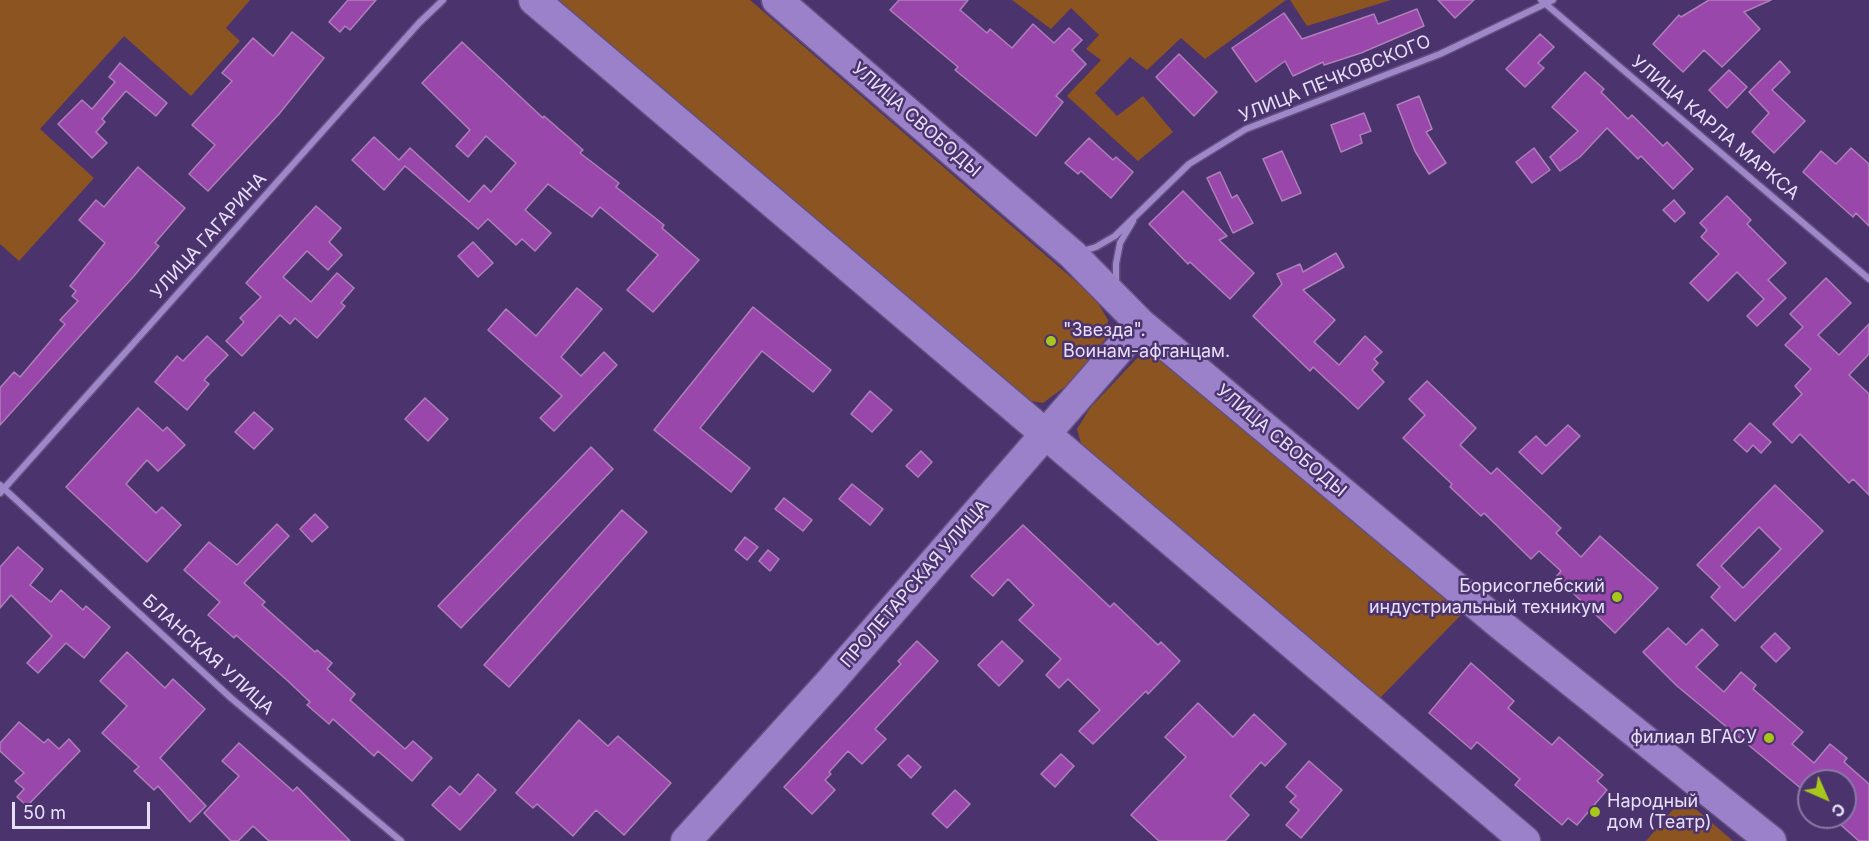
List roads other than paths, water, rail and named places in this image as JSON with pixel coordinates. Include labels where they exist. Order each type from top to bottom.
[{"type":"main road","points":[[534,0],[1525,841]]},
{"type":"main road","name":"УЛИЦА СВОБОДЫ","points":[[777,0],[1072,254],[1141,324],[1501,625],[1771,841]]},
{"type":"main road","name":"ПРОЛЕТАРСКАЯ УЛИЦА","points":[[686,841],[843,666],[1141,324]]},
{"type":"street","name":"УЛИЦА ГАГАРИНА","points":[[1,489],[419,23],[443,0]]},
{"type":"street","name":"УЛИЦА ПЕЧКОВСКОГО","points":[[1142,207],[1189,164],[1246,129],[1440,54],[1543,2],[1553,0]]},
{"type":"street","name":"УЛИЦА КАРЛА МАРКСА","points":[[1543,2],[1869,279]]},
{"type":"street","points":[[1072,254],[1096,247],[1115,236],[1142,207]]},
{"type":"street","points":[[1117,301],[1116,264],[1120,243],[1142,207]]},
{"type":"street","name":"БЛАНСКАЯ УЛИЦА","points":[[1,489],[231,698],[401,841]]},
{"type":"place","name":"\"Звезда\". Воинам-афганцам.","points":[[1051,341]]},
{"type":"place","name":"Борисоглебский индустриальный техникум","points":[[1617,597]]},
{"type":"place","name":"филиал ВГАСУ","points":[[1769,738]]},
{"type":"place","name":"Народный дом (Театр)","points":[[1595,812]]}]
